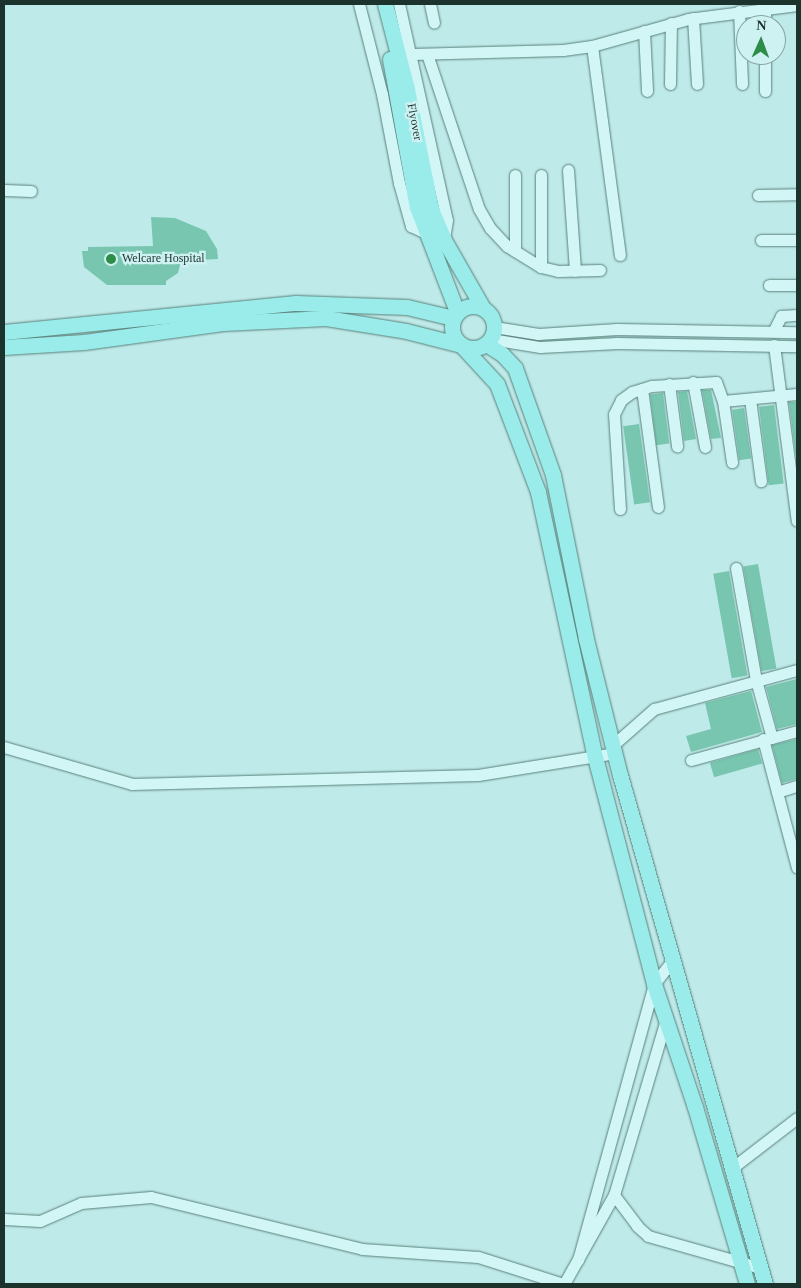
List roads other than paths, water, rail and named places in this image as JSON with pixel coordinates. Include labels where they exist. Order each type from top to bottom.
[{"type":"main road","name":"Flyover","points":[[375,4],[390,54],[424,208],[483,308]]},
{"type":"main road","name":"Flyover","points":[[385,4],[407,89],[424,208],[424,232],[455,315]]},
{"type":"main road","points":[[4,332],[296,303],[407,307],[455,315],[474,306],[483,308],[493,319],[490,337],[515,368],[534,415],[557,492],[586,639],[614,749],[672,962],[766,1284]]},
{"type":"main road","points":[[455,315],[451,330],[461,345],[501,392],[538,492],[595,757],[654,984],[747,1284]]},
{"type":"main road","points":[[4,347],[84,342],[223,323],[298,318],[349,320],[474,348],[490,337]]},
{"type":"street","points":[[359,4],[382,94],[399,183],[411,226],[424,232]]},
{"type":"street","points":[[399,4],[412,54],[447,220],[444,240]]},
{"type":"street","points":[[430,4],[434,23]]},
{"type":"street","points":[[412,54],[553,51],[592,46],[693,18],[765,7],[797,5]]},
{"type":"street","points":[[765,7],[765,15]]},
{"type":"street","points":[[739,11],[742,84]]},
{"type":"street","points":[[693,18],[697,84]]},
{"type":"street","points":[[670,84],[671,23]]},
{"type":"street","points":[[644,31],[647,91]]},
{"type":"street","points":[[592,46],[620,254]]},
{"type":"street","points":[[427,54],[479,209],[490,228],[515,251],[541,267],[575,271],[600,270]]},
{"type":"street","points":[[765,65],[765,91]]},
{"type":"street","points":[[568,170],[575,271]]},
{"type":"street","points":[[515,175],[515,251]]},
{"type":"street","points":[[541,175],[541,267]]},
{"type":"street","points":[[4,190],[31,191]]},
{"type":"street","points":[[758,195],[797,194]]},
{"type":"street","points":[[761,240],[797,240]]},
{"type":"street","points":[[770,285],[797,285]]},
{"type":"street","points":[[774,330],[778,318],[797,316]]},
{"type":"street","points":[[490,337],[618,329],[774,330],[797,332]]},
{"type":"street","points":[[490,337],[540,347],[617,343],[797,346]]},
{"type":"street","points":[[774,345],[797,521]]},
{"type":"street","points":[[694,382],[706,448]]},
{"type":"street","points":[[620,508],[614,414],[621,400],[642,389],[669,384],[716,382],[723,401],[732,462]]},
{"type":"street","points":[[669,384],[678,446]]},
{"type":"street","points":[[642,389],[658,507]]},
{"type":"street","points":[[723,401],[797,394]]},
{"type":"street","points":[[750,398],[761,481]]},
{"type":"street","points":[[736,568],[777,792],[795,842],[797,868]]},
{"type":"street","points":[[4,747],[132,784],[478,775],[595,757],[614,749],[654,709],[797,670]]},
{"type":"street","points":[[691,760],[797,731]]},
{"type":"street","points":[[777,792],[797,786]]},
{"type":"street","points":[[578,1260],[654,984],[672,962]]},
{"type":"street","points":[[4,1218],[40,1221],[81,1203],[151,1198],[362,1249],[478,1257],[564,1284],[614,1194],[666,1019]]},
{"type":"street","points":[[732,1168],[797,1118]]},
{"type":"street","points":[[614,1194],[637,1226],[648,1236],[741,1264],[761,1268]]},
{"type":"place","name":"Welcare Hospital","points":[[111,259]]}]
